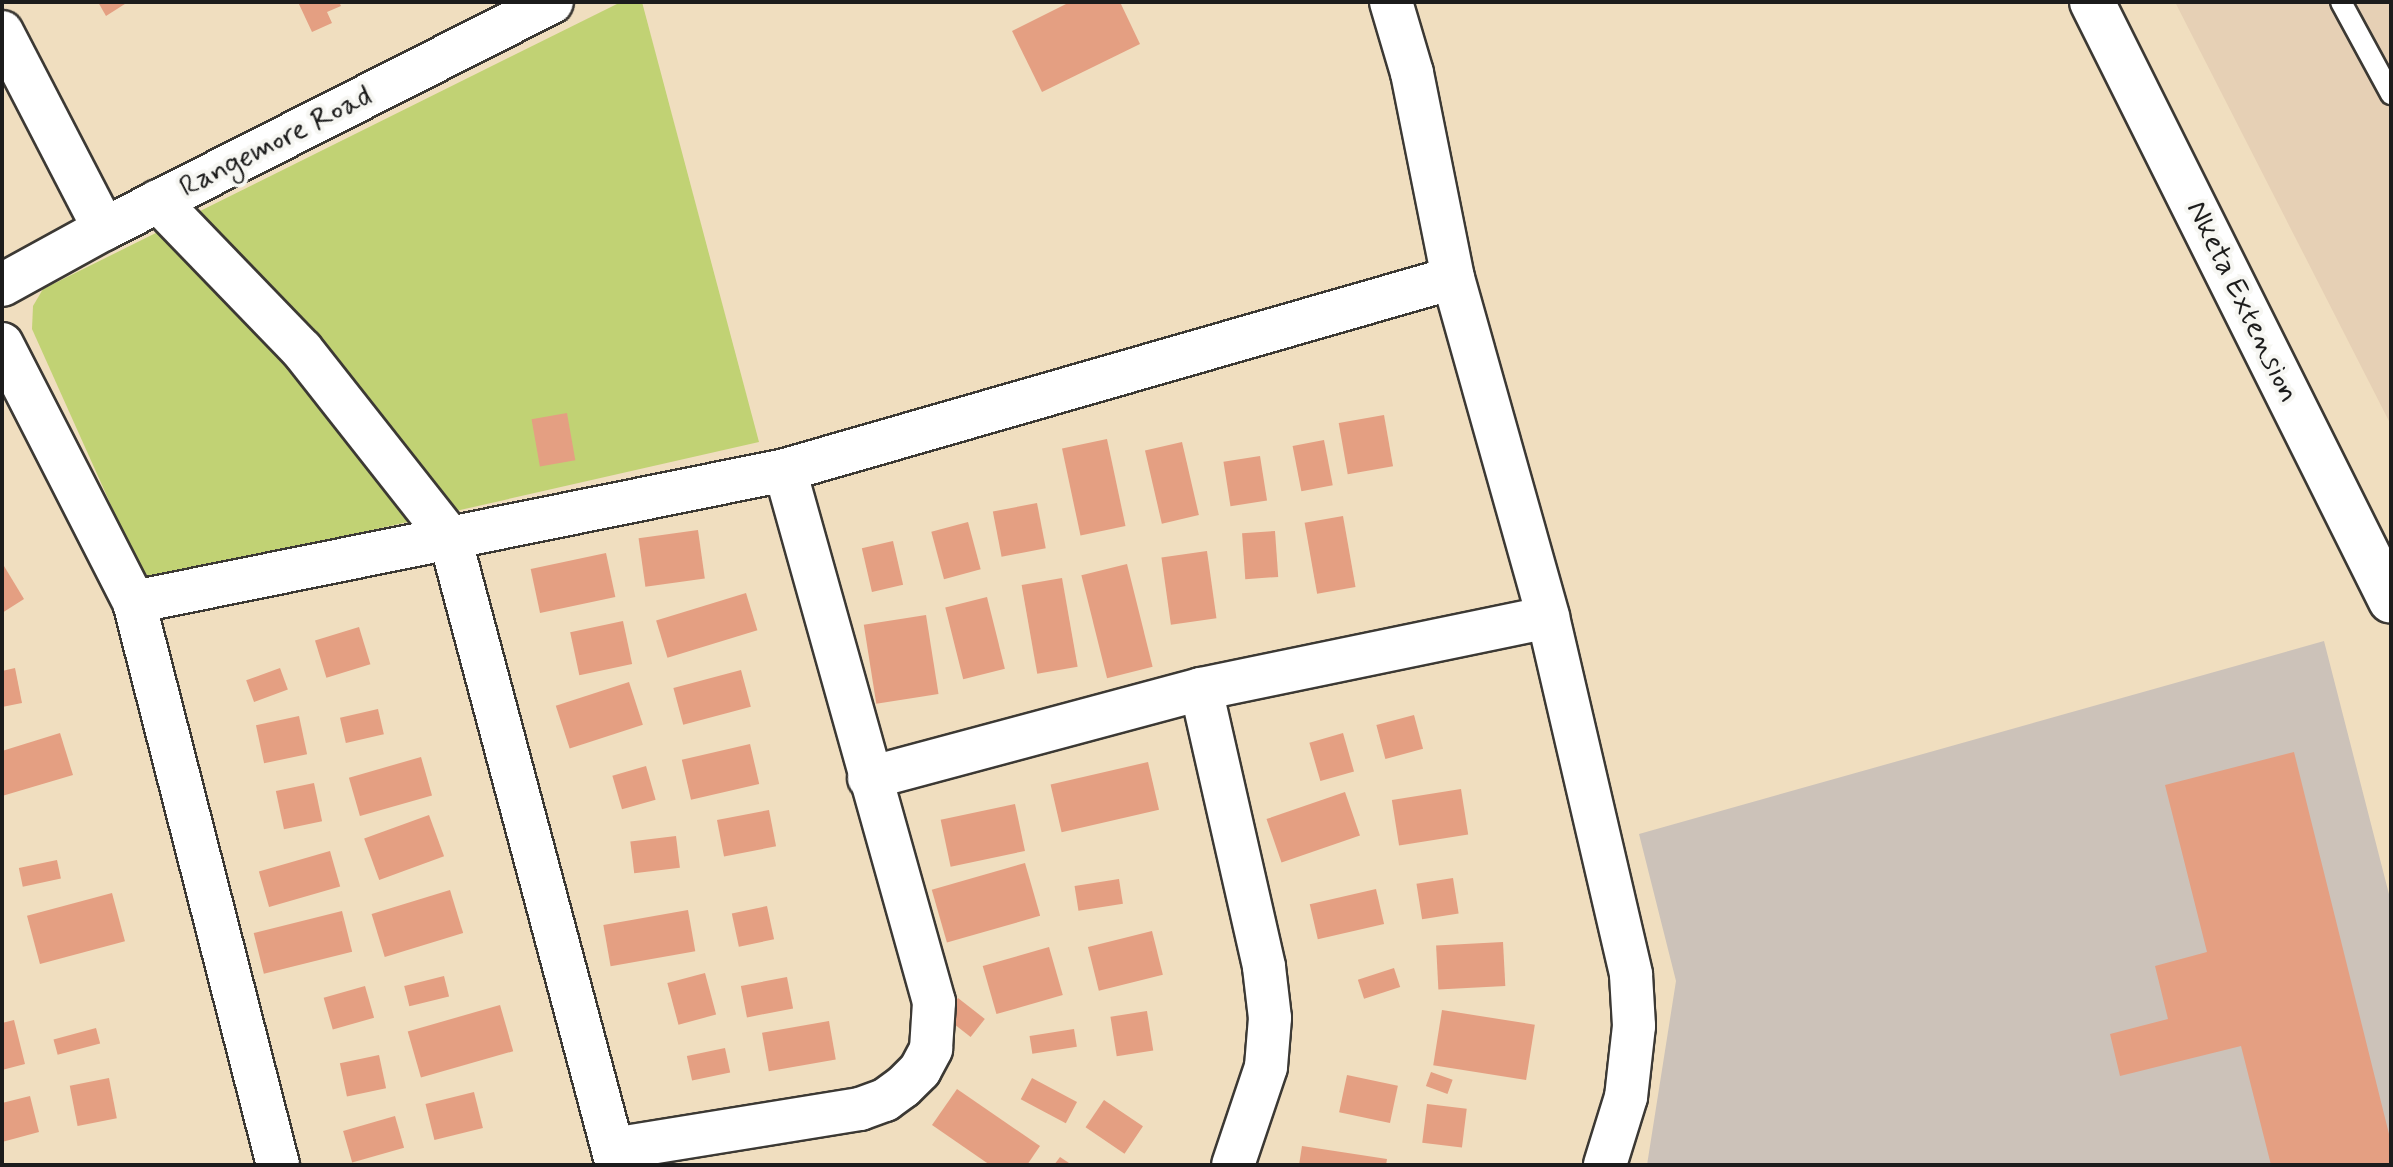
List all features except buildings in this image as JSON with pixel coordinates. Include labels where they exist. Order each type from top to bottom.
[{"type":"street","name":"Rangemore Road","points":[[2,285],[158,201],[552,2]]},
{"type":"street","points":[[1391,2],[1412,73],[1453,278],[1548,617],[1631,975],[1634,1026],[1626,1097],[1605,1165]]},
{"type":"street","name":"Nketa Extension","points":[[2092,2],[2391,601]]},
{"type":"street","points":[[2,32],[104,229]]},
{"type":"street","points":[[158,201],[302,350],[450,538],[615,1157],[860,1109],[885,1100],[920,1070],[931,1049],[934,1002],[785,470]]},
{"type":"street","points":[[134,602],[785,470],[1453,278]]},
{"type":"street","points":[[2,344],[134,602],[278,1165]]},
{"type":"street","points":[[869,778],[1201,689],[1548,617]]},
{"type":"street","points":[[1201,689],[1264,967],[1270,1018],[1266,1067],[1233,1165]]},
{"type":"lane","points":[[2341,2],[2391,94]]},
{"type":"shaded area","points":[[2175,2],[2391,2],[2391,425]]},
{"type":"shaded area","points":[[2324,641],[2391,902],[2391,1165],[1647,1165],[1676,981],[1639,834]]},
{"type":"green space","points":[[621,2],[642,2],[759,442],[157,579],[141,572],[32,329],[33,306],[43,289]]}]
